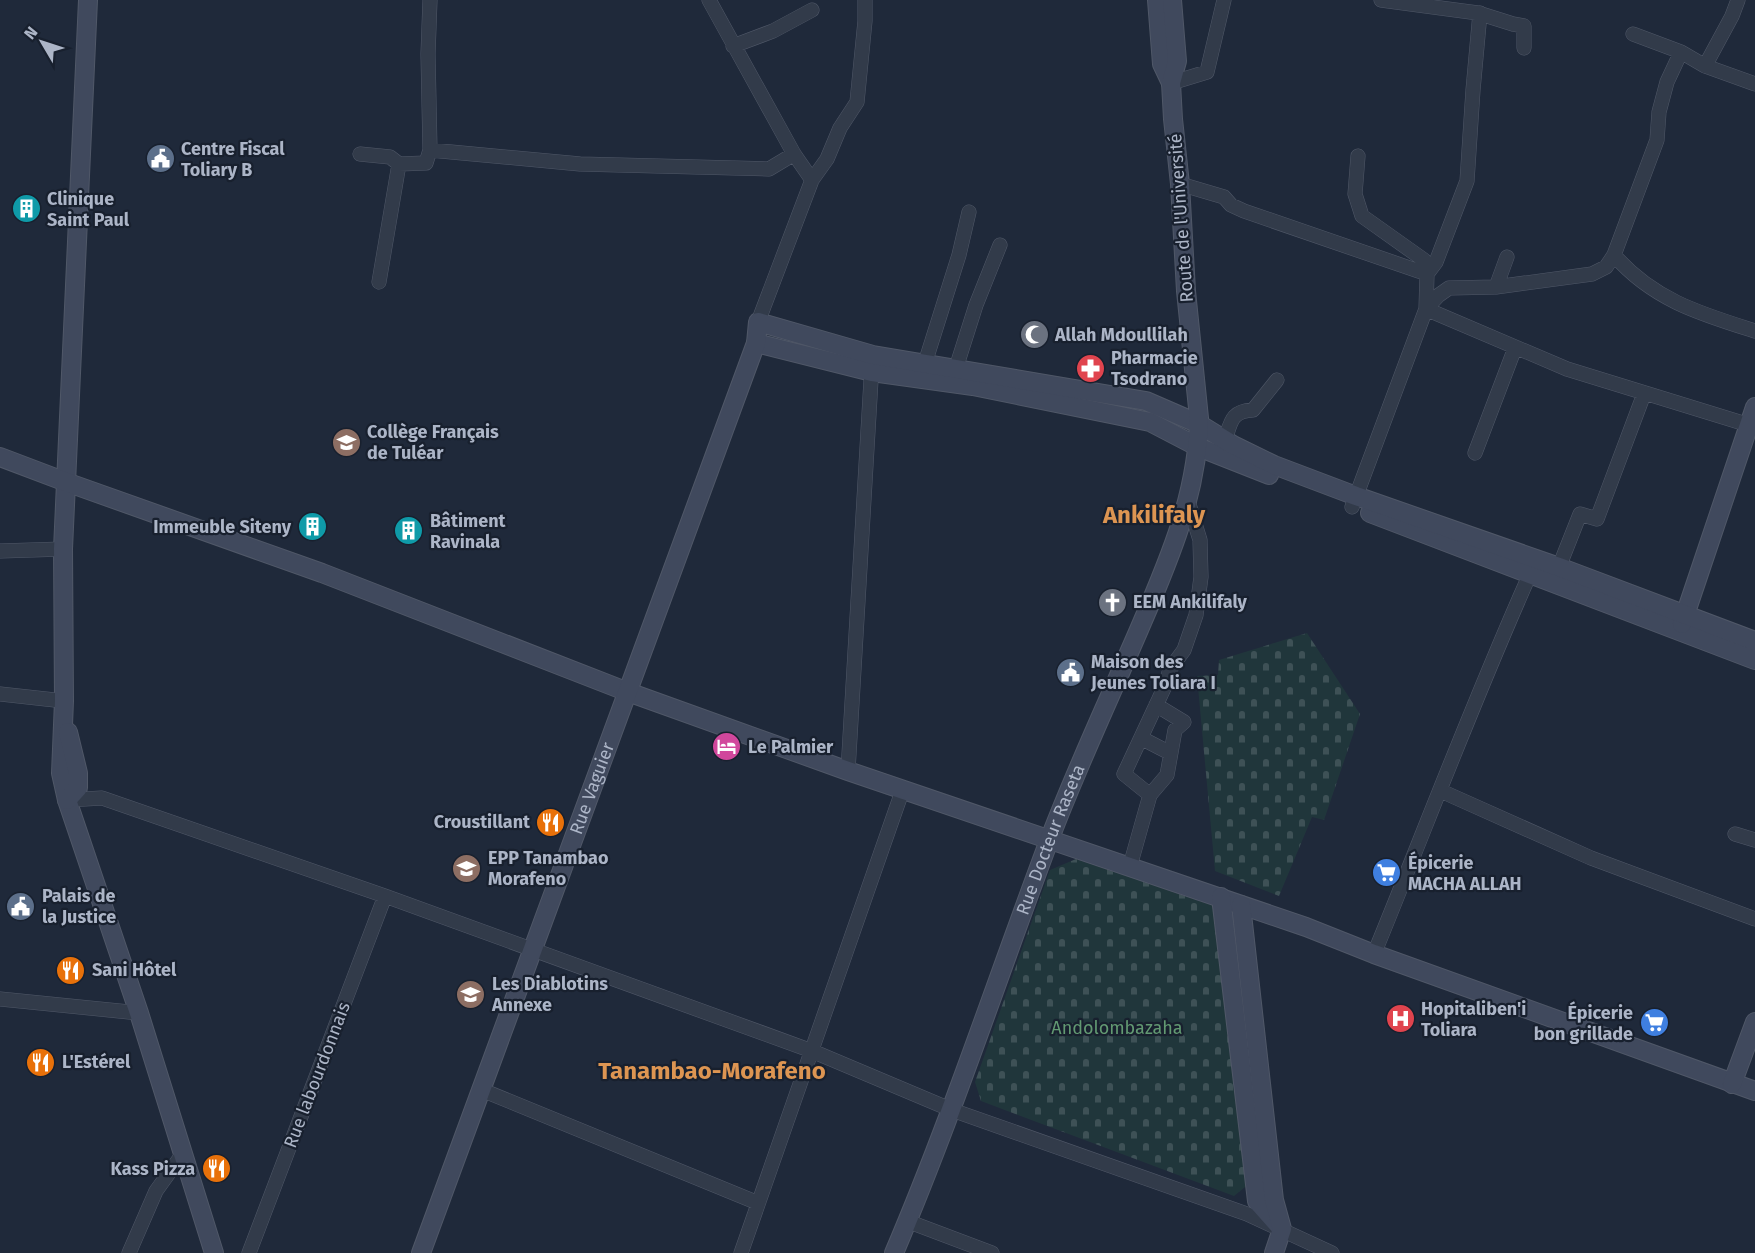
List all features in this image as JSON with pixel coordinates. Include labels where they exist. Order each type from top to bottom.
[{"type":"street","points":[[88,0],[63,549],[64,710],[61,773],[67,800],[139,1013],[214,1253]]},
{"type":"street","points":[[360,154],[390,157],[399,164],[426,163],[429,150],[430,0]]},
{"type":"street","points":[[709,0],[794,154],[812,180]]},
{"type":"street","points":[[865,0],[857,102],[840,128],[828,159],[812,180],[758,322],[872,363],[925,363],[1146,401],[1199,424],[1274,465],[1530,574],[1683,623],[1755,641]]},
{"type":"street","name":"Route de l'Université","points":[[1157,0],[1162,64],[1171,83],[1186,291],[1199,424]]},
{"type":"street","name":"Route de l'Université","points":[[1171,83],[1178,61],[1172,0]]},
{"type":"street","points":[[1171,83],[1208,72],[1224,0]]},
{"type":"street","points":[[1381,0],[1480,9],[1513,24],[1524,26],[1524,48]]},
{"type":"street","points":[[1705,66],[1738,0]]},
{"type":"street","points":[[1424,273],[1436,262],[1467,181],[1480,9]]},
{"type":"street","points":[[733,46],[773,31],[812,10]]},
{"type":"street","points":[[1633,34],[1681,52],[1705,66],[1755,84]]},
{"type":"street","points":[[1354,501],[1426,309],[1439,295],[1449,288],[1496,287],[1592,274],[1606,267],[1614,255],[1657,140],[1659,112],[1667,82],[1681,52]]},
{"type":"street","points":[[429,150],[580,165],[769,169],[794,154]]},
{"type":"street","points":[[1358,156],[1355,194],[1362,216],[1424,260],[1426,309]]},
{"type":"street","points":[[379,282],[399,164]]},
{"type":"street","points":[[1179,184],[1224,197],[1231,205],[1244,211],[1424,273]]},
{"type":"street","points":[[925,363],[969,212]]},
{"type":"street","points":[[956,368],[976,305],[1000,245]]},
{"type":"street","points":[[1614,255],[1653,290],[1691,310],[1755,331]]},
{"type":"street","points":[[1496,287],[1507,257]]},
{"type":"street","points":[[1426,309],[1567,369],[1749,425]]},
{"type":"street","name":"Rue Vaguier","points":[[422,1253],[756,343],[758,322]]},
{"type":"street","points":[[756,343],[872,363],[1150,422],[1198,447],[1354,501],[1559,567],[1683,623],[1755,660]]},
{"type":"street","points":[[1474,453],[1515,348]]},
{"type":"street","points":[[848,771],[872,363]]},
{"type":"street","points":[[1225,440],[1233,418],[1241,411],[1253,410],[1277,380]]},
{"type":"street","points":[[1559,567],[1580,514],[1597,519],[1644,394]]},
{"type":"street","points":[[1683,623],[1755,407]]},
{"type":"street","name":"Rue Docteur Raseta","points":[[894,1253],[952,1110],[1050,838],[1172,554],[1188,501],[1198,447],[1199,424]]},
{"type":"street","points":[[0,457],[322,573],[628,692],[848,771],[1306,927],[1374,954],[1755,1091]]},
{"type":"street","points":[[1150,795],[1124,774],[1165,686],[1170,669],[1184,650],[1197,606],[1202,577],[1200,540],[1188,501]]},
{"type":"street","points":[[0,551],[63,549]]},
{"type":"street","points":[[1374,954],[1458,744],[1530,574]]},
{"type":"street","points":[[0,694],[64,710]]},
{"type":"street","points":[[1130,866],[1150,795],[1167,775],[1175,730],[1184,722],[1156,705]]},
{"type":"street","points":[[1141,738],[1170,753]]},
{"type":"street","points":[[741,1253],[903,789]]},
{"type":"street","points":[[1441,791],[1591,858],[1755,919]]},
{"type":"street","points":[[67,800],[102,798],[385,896],[812,1051],[952,1110],[1247,1214],[1332,1253]]},
{"type":"street","points":[[1735,834],[1755,840]]},
{"type":"street","name":"Rue labourdonnais","points":[[249,1253],[385,896]]},
{"type":"street","points":[[1221,897],[1257,1201],[1282,1229]]},
{"type":"street","points":[[1241,905],[1274,1200],[1282,1229],[1274,1253]]},
{"type":"street","points":[[0,999],[139,1013]]},
{"type":"street","points":[[1732,1084],[1755,1022]]},
{"type":"street","points":[[482,1090],[758,1203]]},
{"type":"street","points":[[129,1253],[156,1191],[184,1152]]},
{"type":"street","points":[[908,1221],[992,1253]]},
{"type":"green space","points":[[1307,633],[1360,714],[1324,820],[1312,817],[1279,896],[1215,871],[1197,676],[1218,675],[1219,660]]},
{"type":"green space","name":"Andolombazaha","points":[[1076,859],[1220,908],[1250,1183],[1234,1196],[981,1101],[975,1082],[1050,870]]},
{"type":"place","name":"Centre Fiscal Toliary B","points":[[160,159]]},
{"type":"place","name":"Clinique Saint Paul","points":[[26,209]]},
{"type":"place","name":"Allah Mdoullilah","points":[[1034,335]]},
{"type":"place","name":"Pharmacie Tsodrano","points":[[1090,368]]},
{"type":"place","name":"Collège Français de Tuléar","points":[[346,442]]},
{"type":"place","name":"Immeuble Siteny","points":[[312,527]]},
{"type":"place","name":"Bâtiment Ravinala","points":[[409,531]]},
{"type":"place","name":"EEM Ankilifaly","points":[[1112,602]]},
{"type":"place","name":"Maison des Jeunes Toliara I","points":[[1070,672]]},
{"type":"place","name":"Le Palmier","points":[[727,747]]},
{"type":"place","name":"Croustillant","points":[[551,822]]},
{"type":"place","name":"EPP Tanambao Morafeno","points":[[467,868]]},
{"type":"place","name":"Épicerie MACHA ALLAH","points":[[1387,873]]},
{"type":"place","name":"Palais de la Justice","points":[[21,906]]},
{"type":"place","name":"Sani Hôtel","points":[[71,970]]},
{"type":"place","name":"Les Diablotins Annexe","points":[[471,994]]},
{"type":"place","name":"Hopitaliben'i Toliara","points":[[1400,1019]]},
{"type":"place","name":"Épicerie bon grillade","points":[[1654,1023]]},
{"type":"place","name":"L'Estérel","points":[[41,1062]]},
{"type":"place","name":"Kass Pizza","points":[[216,1169]]},
{"type":"district","name":"Ankilifaly","points":[[1154,515]]},
{"type":"district","name":"Tanambao-Morafeno","points":[[712,1071]]}]
